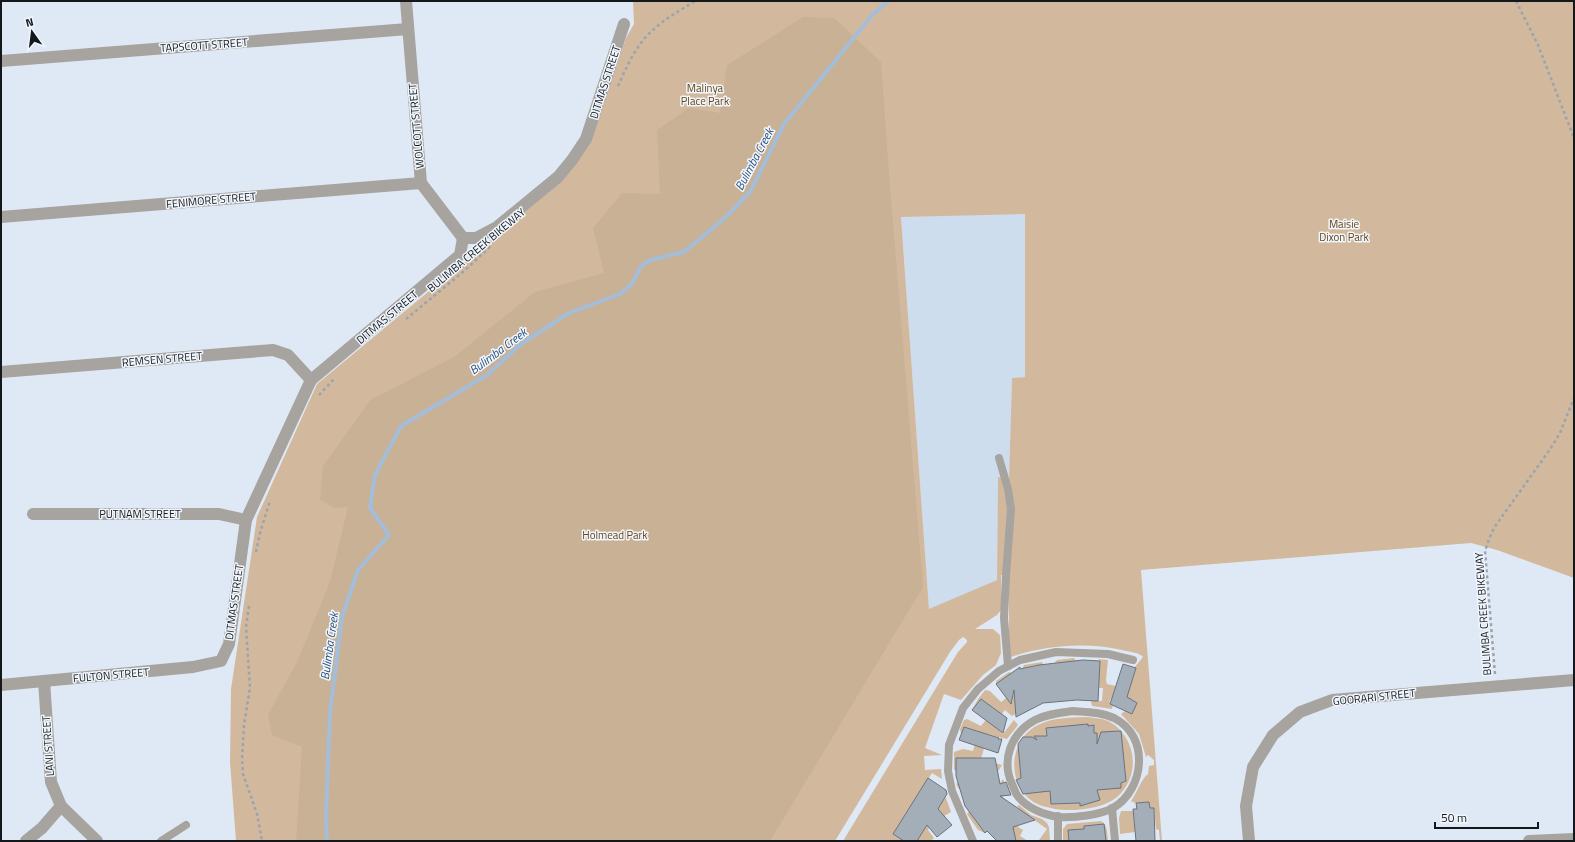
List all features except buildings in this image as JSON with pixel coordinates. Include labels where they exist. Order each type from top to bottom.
[{"type":"street","name":"WOLCOTT STREET","points":[[406,1],[421,183],[463,238]]},
{"type":"street","name":"DITMAS STREET","points":[[220,661],[229,644],[246,520],[311,380],[460,255],[463,238],[476,238],[497,227],[558,177],[586,139],[624,24]]},
{"type":"street","name":"TAPSCOTT STREET","points":[[1,61],[408,29]]},
{"type":"street","name":"FENIMORE STREET","points":[[1,217],[421,183]]},
{"type":"street","name":"REMSEN STREET","points":[[1,372],[273,350],[288,355],[311,380]]},
{"type":"street","name":"PUTNAM STREET","points":[[33,514],[219,514],[246,520]]},
{"type":"street","name":"FULTON STREET","points":[[1,685],[193,667],[220,661]]},
{"type":"street","name":"GOORARI STREET","points":[[1249,841],[1246,806],[1253,767],[1273,735],[1300,712],[1332,700],[1574,680]]},
{"type":"street","name":"LANI STREET","points":[[44,681],[51,782],[61,806],[97,841]]},
{"type":"street","points":[[26,841],[42,828],[61,806]]},
{"type":"street","points":[[1529,841],[1574,839]]},
{"type":"lane","points":[[999,458],[1008,489],[1011,509],[1004,618],[1008,666]]},
{"type":"lane","points":[[973,841],[952,791],[948,771],[949,745],[963,708],[978,689],[999,671],[1020,660],[1056,652],[1108,654],[1133,660]]},
{"type":"lane","points":[[1073,711],[1095,712],[1114,718],[1126,726],[1134,739],[1140,757],[1139,772],[1134,786],[1125,799],[1112,808],[1100,813],[1070,817],[1058,816],[1046,814],[1030,808],[1017,795],[1010,780],[1008,767],[1008,754],[1013,741],[1022,730],[1034,720],[1050,714],[1073,711]]},
{"type":"lane","points":[[1112,808],[1115,841]]},
{"type":"lane","points":[[1058,816],[1058,841]]},
{"type":"lane","points":[[160,841],[186,825]]},
{"type":"path","points":[[616,93],[628,62],[652,30],[670,16],[695,1]]},
{"type":"path","points":[[1516,1],[1538,45],[1574,138]]},
{"type":"path","name":"BULIMBA CREEK BIKEWAY","points":[[400,324],[463,272],[494,244]]},
{"type":"path","points":[[314,400],[339,374]]},
{"type":"path","name":"BULIMBA CREEK BIKEWAY","points":[[1496,686],[1485,551],[1496,524],[1551,448],[1560,433],[1574,398]]},
{"type":"path","points":[[254,558],[260,533],[272,496]]},
{"type":"path","points":[[249,604],[246,627],[250,688],[244,725],[242,760],[243,774],[257,814],[262,841]]},
{"type":"shaded area","points":[[1025,214],[1025,377],[1012,378],[1009,478],[998,477],[997,580],[929,610],[901,216]]},
{"type":"green space","points":[[633,1],[1574,1],[1574,578],[1497,550],[1471,543],[1141,570],[1162,841],[1160,841],[1159,830],[1156,829],[1154,808],[1150,808],[1149,802],[1135,803],[1131,801],[1143,779],[1148,774],[1149,766],[1154,765],[1154,760],[1148,755],[1146,757],[1139,734],[1121,714],[1125,711],[1132,714],[1137,703],[1115,691],[1109,702],[1113,705],[1112,709],[1092,706],[1091,701],[1102,701],[1103,688],[1079,687],[1020,711],[1012,716],[1005,710],[993,725],[1003,734],[1014,720],[1018,725],[1007,739],[986,734],[986,741],[981,759],[1002,765],[999,770],[983,773],[987,793],[1003,783],[1000,783],[1003,779],[1009,792],[989,808],[1020,810],[1017,806],[1019,805],[1031,815],[1042,819],[1047,823],[1049,827],[1050,841],[1039,840],[1047,829],[1026,814],[1018,827],[1023,830],[1020,836],[1028,841],[1015,841],[983,809],[973,817],[985,833],[978,830],[967,814],[970,810],[978,784],[959,789],[956,784],[962,780],[954,769],[954,752],[963,749],[973,751],[976,740],[982,733],[964,727],[961,734],[960,729],[964,720],[967,719],[981,726],[996,710],[981,699],[972,710],[985,690],[990,691],[1001,702],[1010,695],[1012,696],[1019,691],[996,684],[996,681],[1009,672],[1041,684],[1036,665],[1022,669],[1024,665],[1042,662],[1044,666],[1068,662],[1054,663],[1057,660],[1074,658],[1076,661],[1100,661],[1098,659],[1108,660],[1107,684],[1129,689],[1136,669],[1134,668],[1143,657],[1136,653],[1094,646],[1066,646],[1052,647],[1011,657],[1009,649],[1009,575],[1001,575],[1001,610],[997,615],[975,629],[993,629],[1000,635],[1001,653],[996,665],[983,675],[961,700],[944,694],[925,748],[942,755],[924,756],[925,770],[941,769],[942,779],[932,773],[916,797],[937,811],[946,798],[951,812],[932,823],[928,830],[934,838],[932,840],[917,840],[928,824],[907,811],[893,834],[904,841],[843,841],[958,652],[967,642],[967,640],[963,637],[950,652],[835,841],[236,841],[230,762],[231,689],[257,517],[317,384],[563,180],[590,142],[626,38],[634,24]],"holes":[[[1025,214],[1025,377],[1012,378],[1009,478],[998,477],[997,580],[929,609],[901,217]]]},
{"type":"green space","name":"Holmead Park","points":[[803,17],[834,18],[881,62],[923,587],[770,841],[296,841],[302,747],[272,735],[268,715],[297,662],[330,582],[348,507],[335,508],[320,500],[323,466],[370,400],[454,357],[535,292],[604,273],[593,228],[622,193],[660,194],[657,130],[689,108],[720,113],[727,65]]},
{"type":"green space","points":[[1086,717],[1110,722],[1119,729],[1126,738],[1133,758],[1130,779],[1125,788],[1111,801],[1088,809],[1062,810],[1035,803],[1024,793],[1018,783],[1015,772],[1014,761],[1021,740],[1028,732],[1044,722],[1062,718]]},
{"type":"green space","points":[[1121,811],[1133,811],[1135,832],[1120,834],[1119,818]]},
{"type":"green space","points":[[1101,821],[1106,827],[1108,841],[1063,841],[1063,829],[1067,824]]},
{"type":"waterway","name":"Bulimba Creek","points":[[327,841],[326,815],[330,712],[342,617],[358,570],[389,535],[370,508],[375,475],[401,426],[487,375],[521,344],[569,313],[620,294],[632,284],[641,266],[650,260],[684,252],[726,217],[750,192],[784,124],[873,14],[888,1]]},
{"type":"park label","name":"Malinya Place Park","points":[[705,94]]},
{"type":"park label","name":"Maisie Dixon Park","points":[[1344,230]]}]
